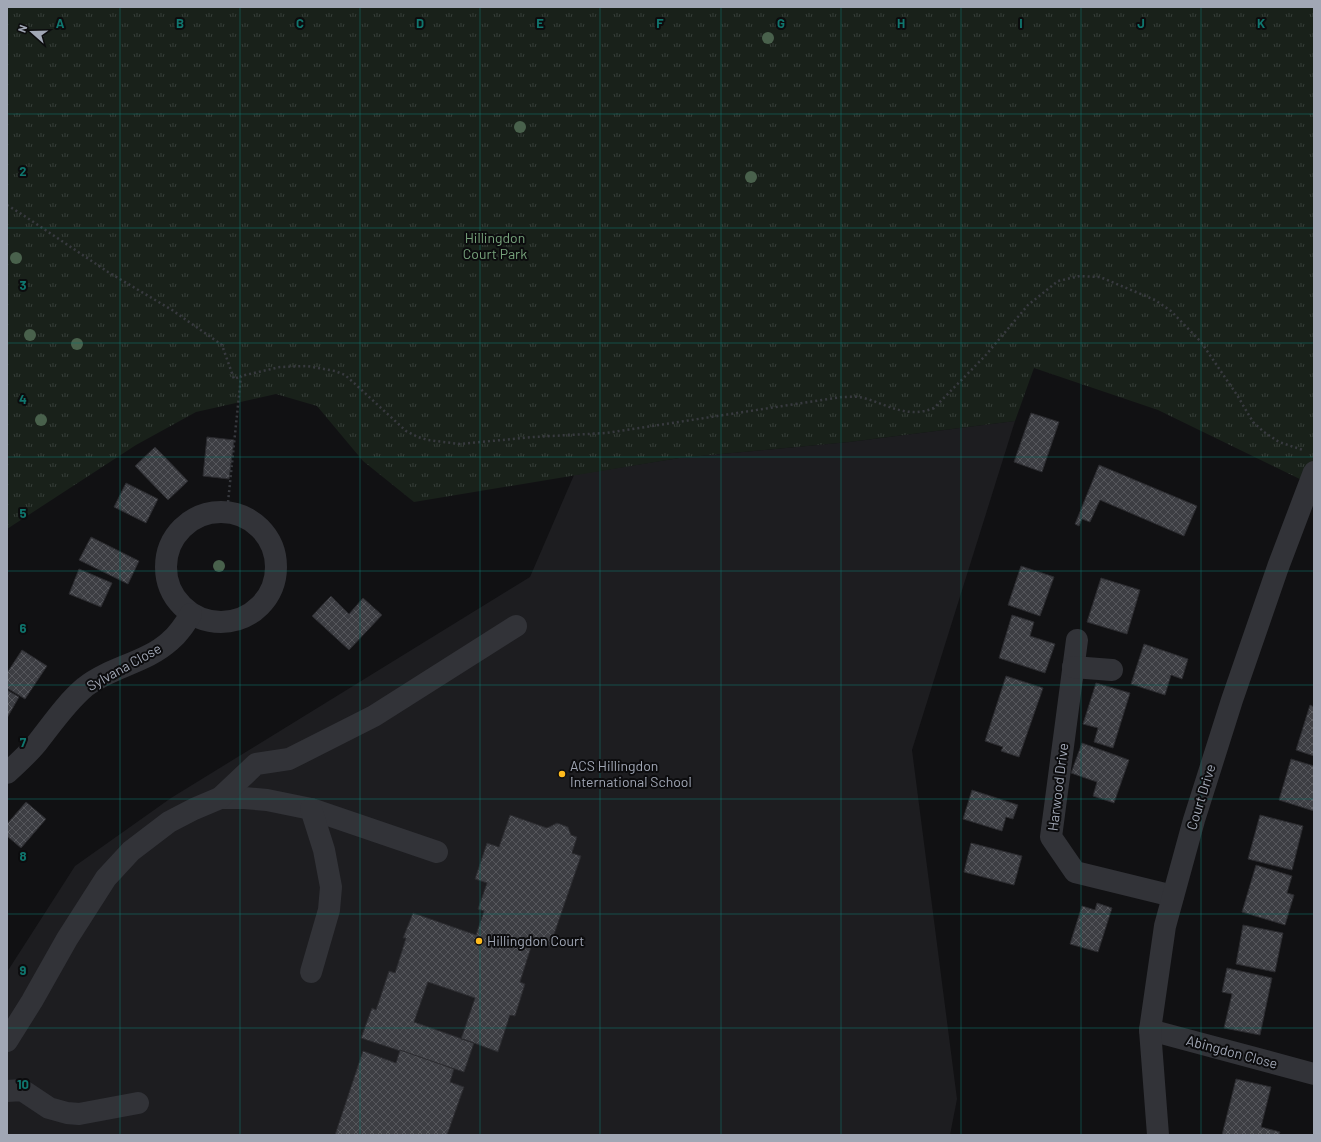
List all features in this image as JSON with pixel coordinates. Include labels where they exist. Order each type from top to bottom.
[{"type":"street","name":"Court Drive","points":[[1158,1135],[1150,1030],[1165,926],[1194,820],[1232,700],[1278,567],[1313,481]]},
{"type":"street","points":[[227,512],[240,515],[250,520],[267,538],[275,558],[276,570],[274,584],[268,596],[251,614],[236,621],[221,623],[212,622],[198,618],[191,614],[182,608],[174,598],[168,585],[165,566],[169,547],[179,530],[193,519],[205,514],[227,512]]},
{"type":"street","name":"Sylvana Close","points":[[7,773],[36,744],[67,705],[84,688],[106,674],[146,656],[170,642],[181,630],[191,614]]},
{"type":"street","points":[[7,1041],[32,1001],[67,939],[106,878],[131,851],[169,822],[220,798],[256,764],[289,759],[374,716],[516,626]]},
{"type":"street","name":"Harwood Drive","points":[[1077,640],[1051,837],[1075,872],[1173,896]]},
{"type":"street","points":[[1074,667],[1112,670]]},
{"type":"street","points":[[220,798],[252,798],[312,809],[436,852]]},
{"type":"street","points":[[311,972],[329,910],[331,898],[331,888],[324,850],[312,809]]},
{"type":"street","name":"Abingdon Close","points":[[1150,1030],[1314,1074]]},
{"type":"street","points":[[7,1091],[22,1090],[49,1108],[67,1113],[79,1114],[138,1103]]},
{"type":"path","points":[[7,205],[108,272],[172,310],[222,345],[234,379],[280,367],[307,366],[335,371],[345,375],[406,431],[428,440],[460,444],[534,437],[606,433],[842,397],[862,397],[896,410],[924,412],[934,408],[985,356],[1028,305],[1058,281],[1080,276],[1100,277],[1148,296],[1172,311],[1202,342],[1253,422],[1264,432],[1279,442],[1307,451]]},
{"type":"path","points":[[227,512],[241,376]]},
{"type":"shaded area","name":"ACS Hillingdon International School","points":[[1015,421],[912,750],[957,1099],[950,1135],[7,1135],[7,972],[75,866],[171,798],[530,577],[574,475],[679,458],[849,442]]},
{"type":"green space","name":"Hillingdon Court Park","points":[[7,7],[1314,7],[1314,472],[1310,484],[1158,410],[1034,368],[1015,421],[849,442],[679,458],[414,502],[363,461],[317,406],[276,394],[196,412],[136,445],[7,529]]},
{"type":"building","points":[[1031,413],[1059,422],[1042,472],[1014,462]]},
{"type":"building","points":[[207,437],[234,440],[229,479],[203,476]]},
{"type":"building","points":[[155,447],[188,481],[168,500],[135,466]]},
{"type":"building","points":[[1099,465],[1197,506],[1184,536],[1100,500],[1090,522],[1082,519],[1079,526],[1075,524]]},
{"type":"building","points":[[126,483],[158,499],[146,523],[114,507]]},
{"type":"building","points":[[91,537],[139,561],[128,584],[79,560]]},
{"type":"building","points":[[1021,566],[1054,577],[1040,616],[1008,605]]},
{"type":"building","points":[[79,569],[112,583],[101,607],[69,594]]},
{"type":"building","points":[[1101,578],[1140,590],[1127,634],[1087,622]]},
{"type":"building","points":[[331,596],[349,614],[363,598],[382,615],[349,650],[312,616]]},
{"type":"building","points":[[1012,615],[1034,622],[1030,636],[1055,644],[1045,673],[999,658]]},
{"type":"building","points":[[1144,644],[1188,659],[1182,679],[1171,675],[1165,695],[1131,684]]},
{"type":"building","points":[[22,650],[47,666],[25,699],[7,688],[7,673]]},
{"type":"building","points":[[1006,676],[1043,688],[1019,757],[1001,751],[1003,747],[985,741]]},
{"type":"building","points":[[1096,683],[1130,693],[1113,748],[1094,742],[1098,728],[1083,724]]},
{"type":"building","points":[[7,690],[19,697],[7,718]]},
{"type":"building","points":[[1310,705],[1314,707],[1314,756],[1296,750]]},
{"type":"building","points":[[1082,743],[1129,760],[1114,803],[1093,796],[1097,782],[1071,773]]},
{"type":"building","points":[[1291,759],[1314,766],[1314,811],[1279,800]]},
{"type":"building","points":[[972,790],[1018,805],[1013,819],[1006,817],[1002,831],[963,819]]},
{"type":"building","points":[[26,802],[46,819],[21,848],[7,836],[7,824]]},
{"type":"building","name":"Hillingdon Court","points":[[510,815],[547,828],[557,823],[568,827],[571,835],[577,837],[572,853],[581,856],[550,946],[543,944],[542,947],[532,944],[520,982],[525,984],[515,1016],[510,1015],[498,1052],[474,1043],[464,1072],[361,1038],[372,1008],[376,1010],[389,971],[395,973],[406,938],[403,938],[413,913],[476,935],[484,911],[478,909],[487,883],[475,879],[487,843],[499,847]],"holes":[[[428,982],[475,998],[461,1039],[414,1022]]]},
{"type":"building","points":[[1260,815],[1303,826],[1292,870],[1248,859]]},
{"type":"building","points":[[971,843],[1022,856],[1014,885],[964,872]]},
{"type":"building","points":[[1256,865],[1292,876],[1287,893],[1294,895],[1285,925],[1242,912]]},
{"type":"building","points":[[1097,903],[1112,908],[1098,952],[1070,944],[1082,906],[1095,910]]},
{"type":"building","points":[[1243,925],[1283,933],[1275,972],[1236,964]]},
{"type":"building","points":[[1227,968],[1272,978],[1260,1035],[1224,1028],[1232,994],[1222,992]]},
{"type":"building","points":[[400,1050],[454,1069],[450,1082],[464,1087],[447,1135],[335,1135],[363,1051],[396,1063]]},
{"type":"building","points":[[1236,1079],[1271,1087],[1261,1127],[1280,1132],[1279,1135],[1222,1135]]},
{"type":"place","name":"ACS Hillingdon International School","points":[[562,774]]},
{"type":"place","name":"Hillingdon Court","points":[[479,941]]}]
